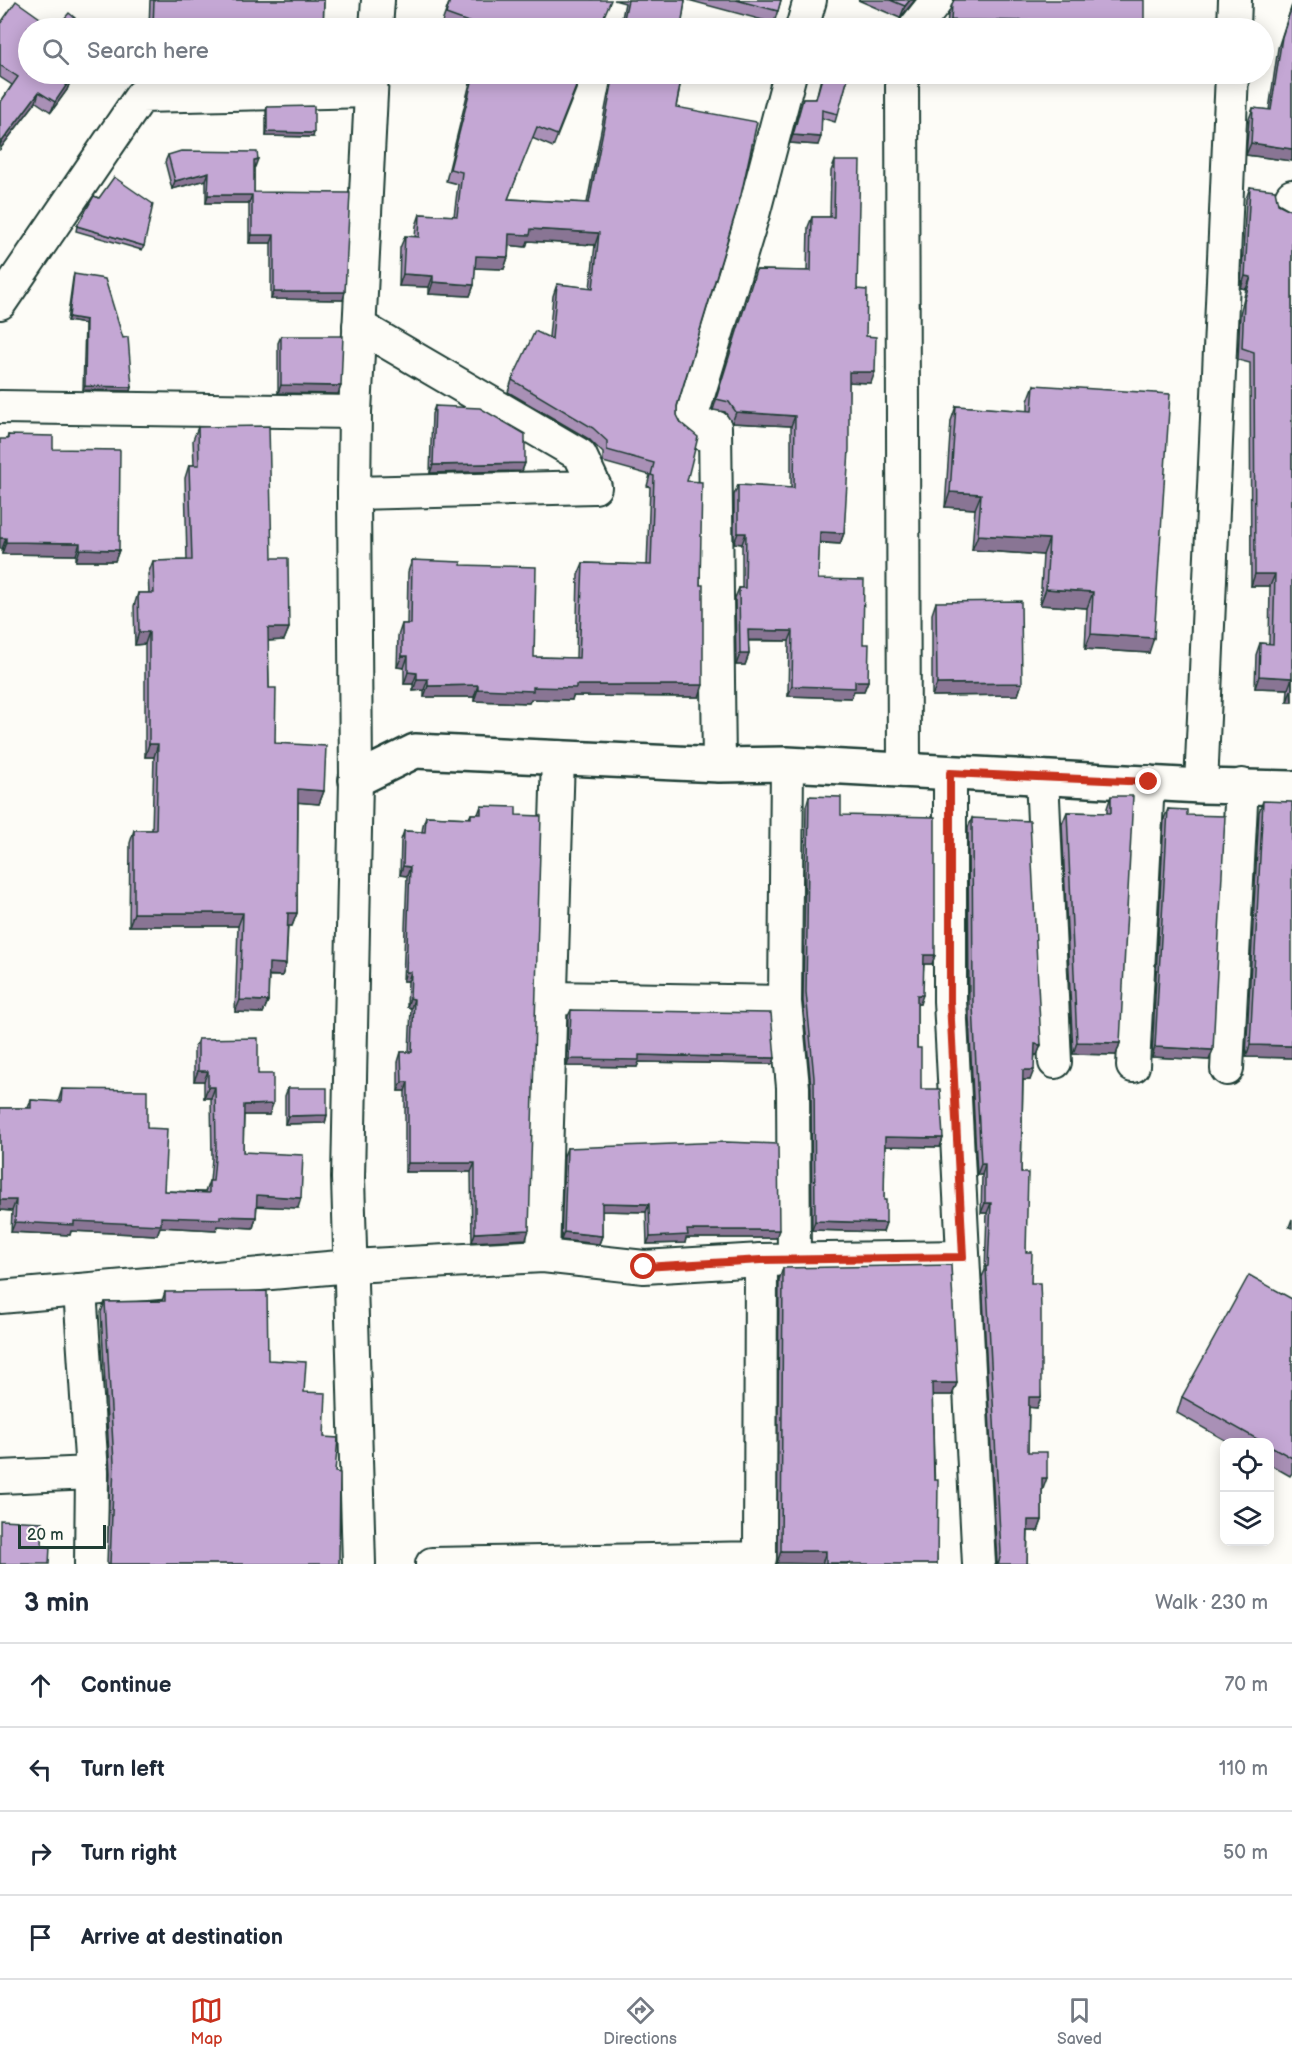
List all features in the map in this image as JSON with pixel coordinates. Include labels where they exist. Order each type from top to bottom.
[{"type":"street","points":[[377,18],[378,0]]},
{"type":"street","points":[[805,18],[810,0]]},
{"type":"street","points":[[923,18],[937,0]]},
{"type":"street","points":[[1234,18],[1235,0]]},
{"type":"street","points":[[0,303],[141,96],[338,84]]},
{"type":"street","points":[[359,1564],[348,1178],[357,780],[355,412],[371,84]]},
{"type":"street","points":[[719,765],[715,427],[701,433],[690,422],[754,211],[787,84]]},
{"type":"street","points":[[902,84],[904,771]]},
{"type":"street","points":[[1202,786],[1232,84]]},
{"type":"street","points":[[1292,196],[1288,204],[1292,205]]},
{"type":"street","points":[[354,493],[595,487],[580,455],[359,326]]},
{"type":"street","points":[[0,407],[355,412]]},
{"type":"street","points":[[357,780],[416,751],[719,765],[787,764],[1202,786],[1242,785],[1292,788]]},
{"type":"street","points":[[543,1256],[558,757]]},
{"type":"street","points":[[787,764],[785,1002],[793,1087],[794,1262]]},
{"type":"street","points":[[950,773],[950,1001],[979,1564]]},
{"type":"street","points":[[1042,777],[1055,1062]]},
{"type":"street","points":[[1133,1066],[1149,782]]},
{"type":"street","points":[[1227,1069],[1242,785]]},
{"type":"street","points":[[550,998],[785,1002]]},
{"type":"street","points":[[0,1297],[351,1266],[543,1256],[644,1267],[761,1260],[794,1262],[963,1257]]},
{"type":"street","points":[[432,1564],[760,1558],[761,1260]]},
{"type":"street","points":[[80,1290],[92,1473],[91,1564]]},
{"type":"street","points":[[0,1477],[92,1473]]},
{"type":"building","points":[[154,0],[324,0],[323,18],[153,18]]},
{"type":"building","points":[[450,0],[611,0],[603,18],[457,18],[446,14]]},
{"type":"building","points":[[628,0],[685,0],[682,18],[624,18]]},
{"type":"building","points":[[736,0],[781,0],[778,11]]},
{"type":"building","points":[[890,0],[910,0],[905,6]]},
{"type":"building","points":[[954,0],[1144,0],[1144,18],[951,18]]},
{"type":"building","points":[[16,1],[40,18],[18,18],[18,77],[0,65],[0,24]]},
{"type":"building","points":[[1292,6],[1292,149],[1251,143],[1253,108],[1271,110],[1282,37]]},
{"type":"building","points":[[69,13],[75,18],[65,18]]},
{"type":"building","points":[[18,77],[18,84],[67,84],[55,102],[39,92],[0,144],[0,103]]},
{"type":"building","points":[[471,84],[577,84],[557,135],[537,127],[508,199],[589,203],[612,84],[680,84],[676,107],[757,122],[741,195],[677,406],[677,415],[681,423],[698,437],[687,481],[702,482],[700,585],[703,585],[703,685],[576,685],[576,688],[533,687],[533,691],[478,689],[478,685],[428,686],[428,679],[417,679],[417,673],[408,672],[408,656],[402,656],[402,624],[411,624],[412,560],[461,562],[461,565],[536,567],[534,657],[579,658],[583,563],[651,565],[654,476],[651,475],[654,463],[607,450],[607,441],[593,428],[512,380],[535,331],[552,339],[557,284],[593,288],[599,233],[531,229],[530,235],[509,234],[508,257],[476,256],[474,285],[433,282],[433,276],[403,274],[405,236],[419,237],[420,214],[457,216],[462,172],[450,169]]},
{"type":"building","points":[[820,84],[846,84],[838,114],[822,110],[821,137],[793,135],[803,99],[816,99]]},
{"type":"building","points":[[314,106],[314,133],[267,132],[267,107]]},
{"type":"building","points":[[181,151],[257,152],[258,159],[254,160],[254,192],[350,193],[345,292],[274,292],[274,235],[252,235],[252,195],[208,195],[209,172],[175,181],[168,155]]},
{"type":"building","points":[[835,161],[860,161],[857,289],[867,290],[866,336],[876,337],[875,372],[849,372],[849,449],[844,533],[820,532],[818,579],[864,580],[863,644],[869,644],[868,681],[855,681],[855,688],[792,686],[793,631],[748,630],[749,654],[740,654],[739,588],[745,588],[746,533],[738,533],[738,485],[794,488],[795,416],[736,412],[729,402],[716,399],[756,270],[811,271],[812,217],[834,217]]},
{"type":"building","points":[[114,177],[153,204],[144,246],[77,226],[94,196],[99,198]]},
{"type":"building","points":[[1250,187],[1275,190],[1278,204],[1292,211],[1292,678],[1259,676],[1260,643],[1273,644],[1275,574],[1255,574],[1254,352],[1242,348],[1244,302],[1251,277],[1245,276]]},
{"type":"building","points":[[74,274],[105,279],[123,338],[128,337],[132,387],[85,386],[86,320],[69,317]]},
{"type":"building","points":[[281,336],[343,336],[341,386],[281,385]]},
{"type":"building","points":[[1034,385],[1170,394],[1154,638],[1091,634],[1093,592],[1046,589],[1049,539],[978,535],[981,494],[950,492],[956,406],[1032,411]]},
{"type":"building","points":[[435,406],[480,408],[525,434],[525,463],[433,465]]},
{"type":"building","points":[[269,426],[272,558],[288,558],[289,628],[268,628],[269,688],[276,688],[275,743],[326,746],[324,791],[298,789],[297,913],[288,913],[286,964],[269,963],[268,1001],[240,1000],[243,913],[134,913],[134,830],[156,830],[158,744],[149,744],[149,632],[139,632],[138,593],[154,593],[153,561],[192,560],[189,465],[199,465],[198,427]]},
{"type":"building","points":[[8,435],[53,436],[53,449],[120,450],[119,550],[80,549],[80,543],[6,542],[6,538],[0,538],[0,439],[8,439]]},
{"type":"building","points":[[1021,601],[1022,683],[937,684],[936,602]]},
{"type":"building","points":[[809,796],[841,797],[841,815],[935,817],[935,955],[924,955],[923,995],[917,995],[917,1048],[921,1048],[921,1089],[940,1089],[943,1138],[885,1137],[886,1223],[815,1221],[814,1078],[806,992]]},
{"type":"building","points":[[1111,796],[1133,796],[1120,1043],[1077,1042],[1067,812],[1111,813]]},
{"type":"building","points":[[1263,801],[1292,802],[1292,1046],[1250,1045]]},
{"type":"building","points":[[481,806],[516,807],[516,815],[541,816],[529,1230],[475,1233],[475,1163],[408,1163],[408,1082],[402,1082],[401,1052],[412,1052],[414,999],[410,998],[411,972],[406,972],[410,867],[403,866],[404,831],[425,832],[426,816],[471,818],[471,814],[481,814]]},
{"type":"building","points":[[1168,809],[1187,810],[1187,815],[1225,816],[1213,1050],[1155,1047]]},
{"type":"building","points":[[972,818],[1030,821],[1041,1045],[1035,1044],[1034,1070],[1023,1070],[1021,1173],[1028,1173],[1026,1252],[1032,1252],[1031,1283],[1040,1283],[1041,1397],[1029,1397],[1028,1452],[1047,1452],[1047,1478],[1042,1478],[1042,1520],[1028,1520],[1027,1564],[996,1564],[999,1562],[1001,1553],[986,1267],[988,1266],[991,1203],[985,1203],[985,1164],[981,1164],[973,1006]]},
{"type":"building","points":[[571,1010],[771,1013],[775,1058],[639,1055],[639,1060],[569,1059]]},
{"type":"building","points":[[258,1038],[258,1074],[273,1074],[273,1104],[244,1105],[243,1152],[303,1155],[301,1198],[257,1195],[256,1217],[220,1216],[220,1219],[161,1217],[161,1225],[74,1221],[74,1225],[15,1222],[16,1200],[0,1200],[0,1108],[31,1108],[31,1100],[61,1102],[62,1089],[147,1090],[147,1128],[167,1129],[164,1191],[209,1193],[209,1181],[213,1181],[216,1147],[215,1087],[208,1087],[208,1071],[198,1071],[198,1039]]},
{"type":"building","points":[[288,1088],[327,1088],[327,1115],[288,1116]]},
{"type":"building","points":[[726,1142],[778,1144],[779,1230],[687,1230],[688,1235],[650,1237],[649,1204],[602,1203],[602,1236],[564,1232],[567,1148]]},
{"type":"building","points":[[951,1265],[957,1383],[932,1383],[934,1480],[938,1480],[937,1564],[826,1563],[826,1551],[781,1551],[783,1268]]},
{"type":"building","points":[[1249,1275],[1292,1299],[1292,1458],[1274,1448],[1274,1438],[1255,1438],[1182,1397]]},
{"type":"building","points":[[267,1291],[268,1360],[306,1362],[304,1392],[326,1393],[324,1437],[338,1438],[335,1472],[340,1473],[339,1564],[110,1564],[114,1463],[105,1302],[165,1301],[165,1292]]},
{"type":"building","points":[[0,1520],[43,1522],[42,1546],[50,1547],[49,1564],[0,1564]]},
{"type":"route","points":[[644,1267],[761,1260],[794,1262],[963,1257],[950,1001],[950,773],[1149,782]]}]
